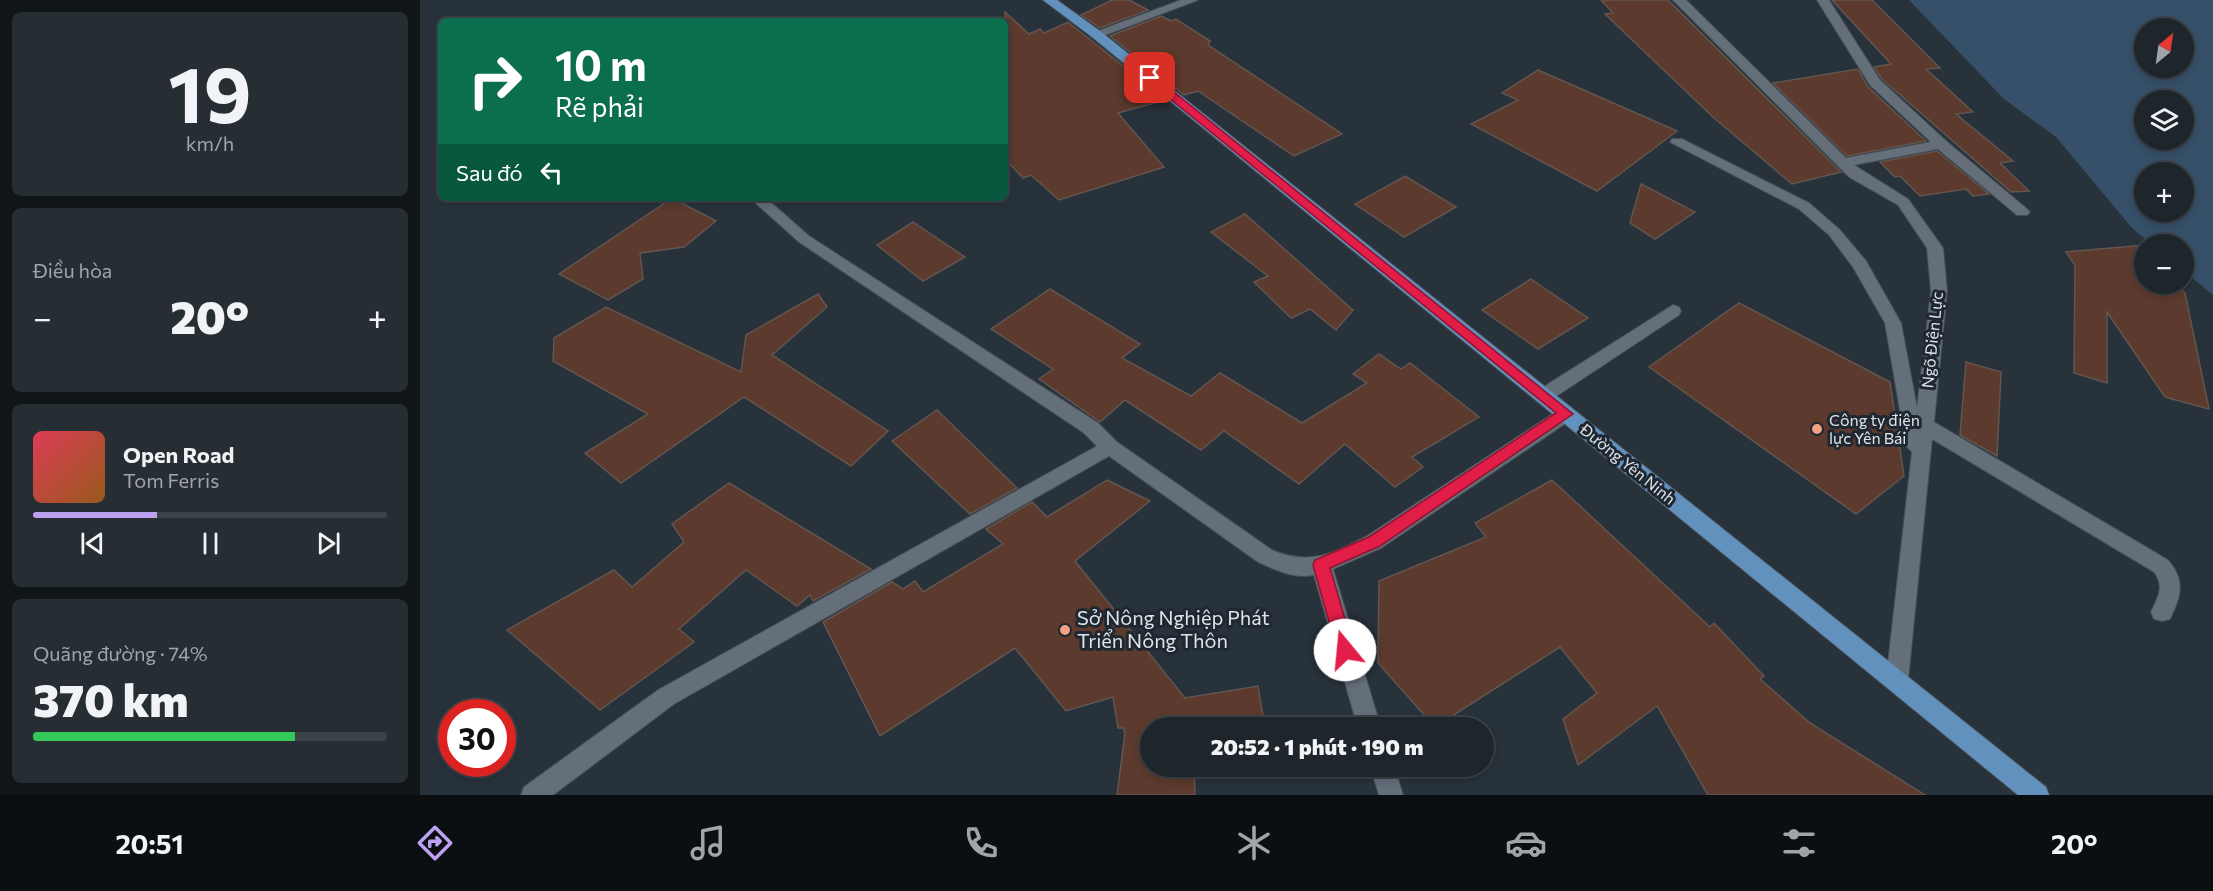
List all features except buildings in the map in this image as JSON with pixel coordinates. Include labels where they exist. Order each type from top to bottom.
[{"type":"main road","name":"Đường Yên Ninh","points":[[1049,0],[1096,34],[2037,795]]},
{"type":"street","points":[[1096,34],[1192,0]]},
{"type":"street","name":"Ngõ Điện Lực","points":[[1679,0],[1854,174],[1903,202],[1935,248],[1939,291],[1918,467],[1897,681]]},
{"type":"street","points":[[1823,0],[1875,82],[1941,144],[2022,212]]},
{"type":"street","points":[[1677,142],[1804,206],[1834,232],[1860,265],[1893,323],[1918,467]]},
{"type":"street","points":[[1844,163],[1941,144]]},
{"type":"street","points":[[760,201],[804,239],[1091,428],[1110,447],[1265,556],[1285,565],[1304,568],[1321,565],[1374,542],[1566,414]]},
{"type":"street","points":[[1543,396],[1673,311]]},
{"type":"street","points":[[1923,424],[2161,566],[2172,581],[2173,592],[2162,612]]},
{"type":"street","points":[[533,795],[666,697],[1110,447]]},
{"type":"street","points":[[1321,565],[1367,717]]},
{"type":"street","points":[[1385,777],[1391,795]]},
{"type":"shaded area","points":[[1909,0],[2213,0],[2213,295],[2194,279],[2194,234],[2139,234],[2056,137],[2004,99]]},
{"type":"place","name":"Công ty điện lực Yên Bái","points":[[1817,429]]},
{"type":"place","name":"Sở Nông Nghiệp Phát Triển Nông Thôn","points":[[1065,630]]},
{"type":"route","points":[[1150,78],[1566,414],[1374,542],[1321,565],[1345,650]]}]
